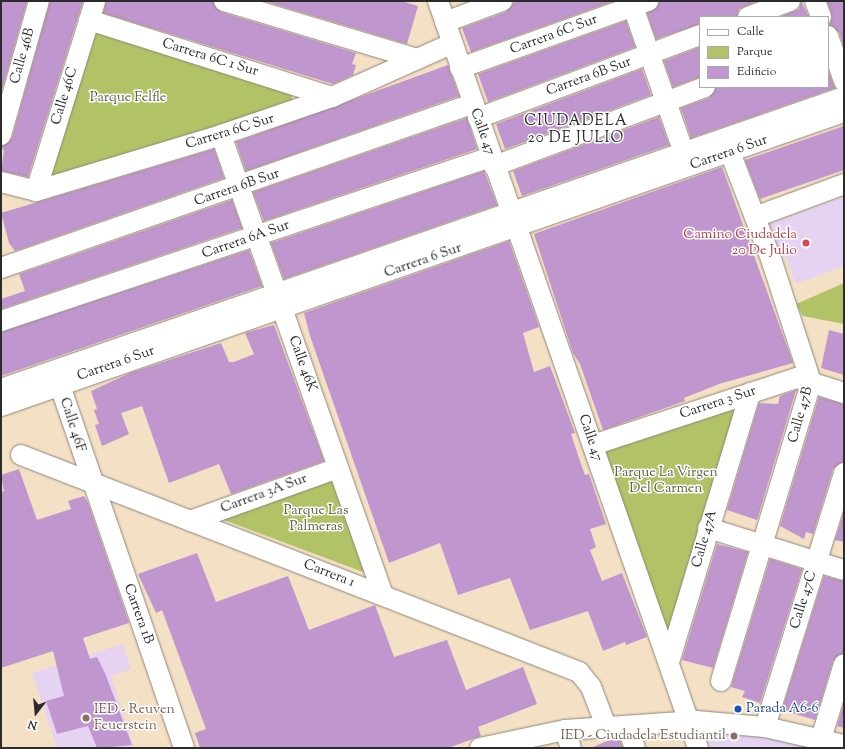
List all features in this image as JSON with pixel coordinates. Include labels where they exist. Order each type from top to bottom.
[{"type":"street","name":"Calle 46B","points":[[1,134],[39,1]]},
{"type":"street","name":"Calle 46C","points":[[36,191],[95,1]]},
{"type":"street","points":[[224,1],[417,59]]},
{"type":"street","points":[[445,22],[502,1]]},
{"type":"street","points":[[751,16],[790,1]]},
{"type":"street","points":[[815,1],[821,16]]},
{"type":"street","name":"Calle 47","points":[[436,2],[445,22],[451,44],[513,222],[593,445],[698,748]]},
{"type":"street","points":[[638,3],[649,54],[686,160]]},
{"type":"street","name":"Carrera 6C Sur","points":[[460,68],[638,3]]},
{"type":"street","name":"Carrera 6C 1 Sur","points":[[89,20],[332,97]]},
{"type":"street","name":"Carrera 6B Sur","points":[[1,268],[238,188],[649,54],[699,35]]},
{"type":"street","points":[[832,38],[844,81]]},
{"type":"street","name":"Carrera 6C Sur","points":[[36,191],[221,135],[332,97],[451,44]]},
{"type":"street","name":"Carrera 6A Sur","points":[[1,321],[255,237],[493,161],[703,88]]},
{"type":"street","name":"Carrera 6 Sur","points":[[1,389],[56,376],[513,222],[686,160],[844,97]]},
{"type":"street","name":"Carrera 6 Sur","points":[[686,160],[730,152],[844,112]]},
{"type":"street","name":"Calle 46K","points":[[221,135],[255,237],[383,594]]},
{"type":"street","name":"Calle 47B","points":[[721,681],[763,546],[811,382],[755,218],[730,152]]},
{"type":"street","points":[[1,182],[36,191]]},
{"type":"street","points":[[755,218],[844,184]]},
{"type":"street","name":"Carrera 6 Sur","points":[[1,406],[56,376]]},
{"type":"street","name":"Calle 46F","points":[[56,376],[91,481]]},
{"type":"street","name":"Carrera 3 Sur","points":[[593,445],[797,378],[844,393]]},
{"type":"street","name":"Calle 47A","points":[[669,662],[708,528],[750,393]]},
{"type":"street","name":"Carrera 1","points":[[21,455],[383,594],[579,672],[591,687],[606,726]]},
{"type":"street","name":"Carrera 3A Sur","points":[[190,521],[338,468]]},
{"type":"street","name":"Calle 47C","points":[[765,727],[844,474]]},
{"type":"street","name":"Carrera 1B","points":[[91,481],[184,748]]},
{"type":"street","points":[[708,528],[816,563],[844,570]]},
{"type":"street","points":[[821,739],[844,664]]},
{"type":"street","points":[[480,748],[511,743],[568,739],[606,726],[688,722],[765,727],[844,745]]},
{"type":"street","points":[[627,726],[635,748]]},
{"type":"shaded area","name":"Camino Ciudadela 20 De Julio","points":[[844,196],[844,266],[796,284],[783,251],[775,250],[768,239],[772,233],[769,224]]},
{"type":"shaded area","name":"IED - Reuven Feuerstein","points":[[123,644],[131,669],[111,676],[134,748],[57,748],[32,673]]},
{"type":"shaded area","name":"IED - Ciudadela Estudiantil","points":[[704,728],[741,732],[823,748],[705,748],[700,732]]},
{"type":"green space","name":"Parque Felfle","points":[[89,24],[293,86],[291,110],[38,189]]},
{"type":"green space","points":[[844,283],[844,324],[803,316],[796,304]]},
{"type":"green space","name":"Parque La Virgen Del Carmen","points":[[748,396],[669,661],[598,447]]},
{"type":"green space","name":"Parque Las Palmeras","points":[[337,476],[371,575],[224,520],[226,514]]},
{"type":"building","points":[[1,1],[27,1],[1,93]]},
{"type":"building","points":[[50,1],[83,1],[28,177],[1,171],[4,151],[1,146],[12,138]]},
{"type":"building","points":[[106,1],[213,1],[221,12],[356,53],[352,64],[356,65],[353,75],[333,84],[103,13]]},
{"type":"building","points":[[264,1],[401,1],[418,6],[407,44]]},
{"type":"building","points":[[515,1],[614,1],[471,52],[462,28],[506,12]]},
{"type":"building","points":[[661,1],[758,1],[739,9],[737,16],[699,16],[699,24],[656,39],[647,13]]},
{"type":"building","points":[[801,1],[808,16],[782,16],[799,9]]},
{"type":"building","points":[[827,1],[844,1],[844,47],[839,32],[829,25],[832,18]]},
{"type":"building","points":[[626,21],[635,47],[488,102],[478,74]]},
{"type":"building","points":[[699,47],[699,77],[673,87],[664,61]]},
{"type":"building","points":[[448,65],[459,96],[246,171],[236,142]]},
{"type":"building","points":[[642,69],[651,95],[505,149],[496,124]]},
{"type":"building","points":[[829,73],[835,88],[691,138],[681,108],[709,98],[715,88],[829,88]]},
{"type":"building","points":[[659,117],[669,145],[522,196],[513,171]]},
{"type":"building","points":[[467,118],[477,149],[264,221],[253,192]]},
{"type":"building","points":[[844,126],[844,170],[760,199],[745,160]]},
{"type":"building","points":[[214,149],[224,178],[15,251],[9,243],[1,213]]},
{"type":"building","points":[[722,167],[793,363],[719,384],[684,398],[685,401],[603,430],[580,364],[573,353],[534,234]]},
{"type":"building","points":[[484,171],[497,205],[284,279],[271,243]]},
{"type":"building","points":[[232,200],[242,228],[1,309],[1,299],[25,291],[19,274]]},
{"type":"building","points":[[509,241],[539,327],[523,333],[534,372],[550,366],[575,433],[571,434],[581,464],[585,475],[589,474],[606,524],[590,529],[596,547],[590,550],[602,581],[622,573],[647,637],[626,645],[625,642],[603,651],[588,611],[530,630],[510,578],[458,595],[440,543],[389,563],[310,336],[304,313]]},
{"type":"building","points":[[249,250],[262,286],[1,376],[1,332]]},
{"type":"building","points":[[274,325],[324,461],[231,494],[219,464],[169,483],[142,406],[121,413],[129,434],[102,446],[95,425],[99,424],[94,410],[97,409],[91,391],[130,373],[221,343],[229,362],[234,362],[254,354],[245,333]]},
{"type":"building","points":[[829,330],[844,334],[844,375],[821,368]]},
{"type":"building","points":[[796,390],[757,520],[727,510],[759,403],[778,404],[780,396]]},
{"type":"building","points":[[819,397],[844,404],[844,462],[833,469],[813,534],[806,532],[804,539],[780,526]]},
{"type":"building","points":[[19,469],[37,520],[71,509],[68,501],[84,496],[88,503],[129,623],[83,638],[90,659],[97,657],[105,673],[132,745],[97,748],[88,726],[57,734],[46,701],[64,696],[53,651],[1,668],[1,492],[4,491],[1,475]]},
{"type":"building","points":[[844,512],[844,542],[835,540]]},
{"type":"building","points":[[717,544],[748,552],[713,668],[682,660]]},
{"type":"building","points":[[197,553],[216,602],[288,576],[309,630],[375,605],[394,657],[447,640],[466,690],[523,667],[537,704],[478,727],[481,736],[448,748],[200,748],[195,733],[206,729],[162,610],[156,613],[138,574]]},
{"type":"building","points":[[770,559],[802,569],[760,703],[742,697],[745,691],[731,687]]},
{"type":"building","points":[[824,576],[844,581],[844,653],[833,661],[815,720],[782,710]]},
{"type":"building","points":[[844,703],[844,728],[837,726]]},
{"type":"building","points":[[614,738],[619,738],[623,748],[591,748]]},
{"type":"place","name":"Camino Ciudadela 20 De Julio","points":[[806,243]]},
{"type":"place","name":"Parada A6-6","points":[[738,709]]},
{"type":"place","name":"IED - Reuven Feuerstein","points":[[86,718]]},
{"type":"place","name":"IED - Ciudadela Estudiantil","points":[[734,736]]},
{"type":"district","name":"CIUDADELA 20 DE JULIO","points":[[576,130]]}]
